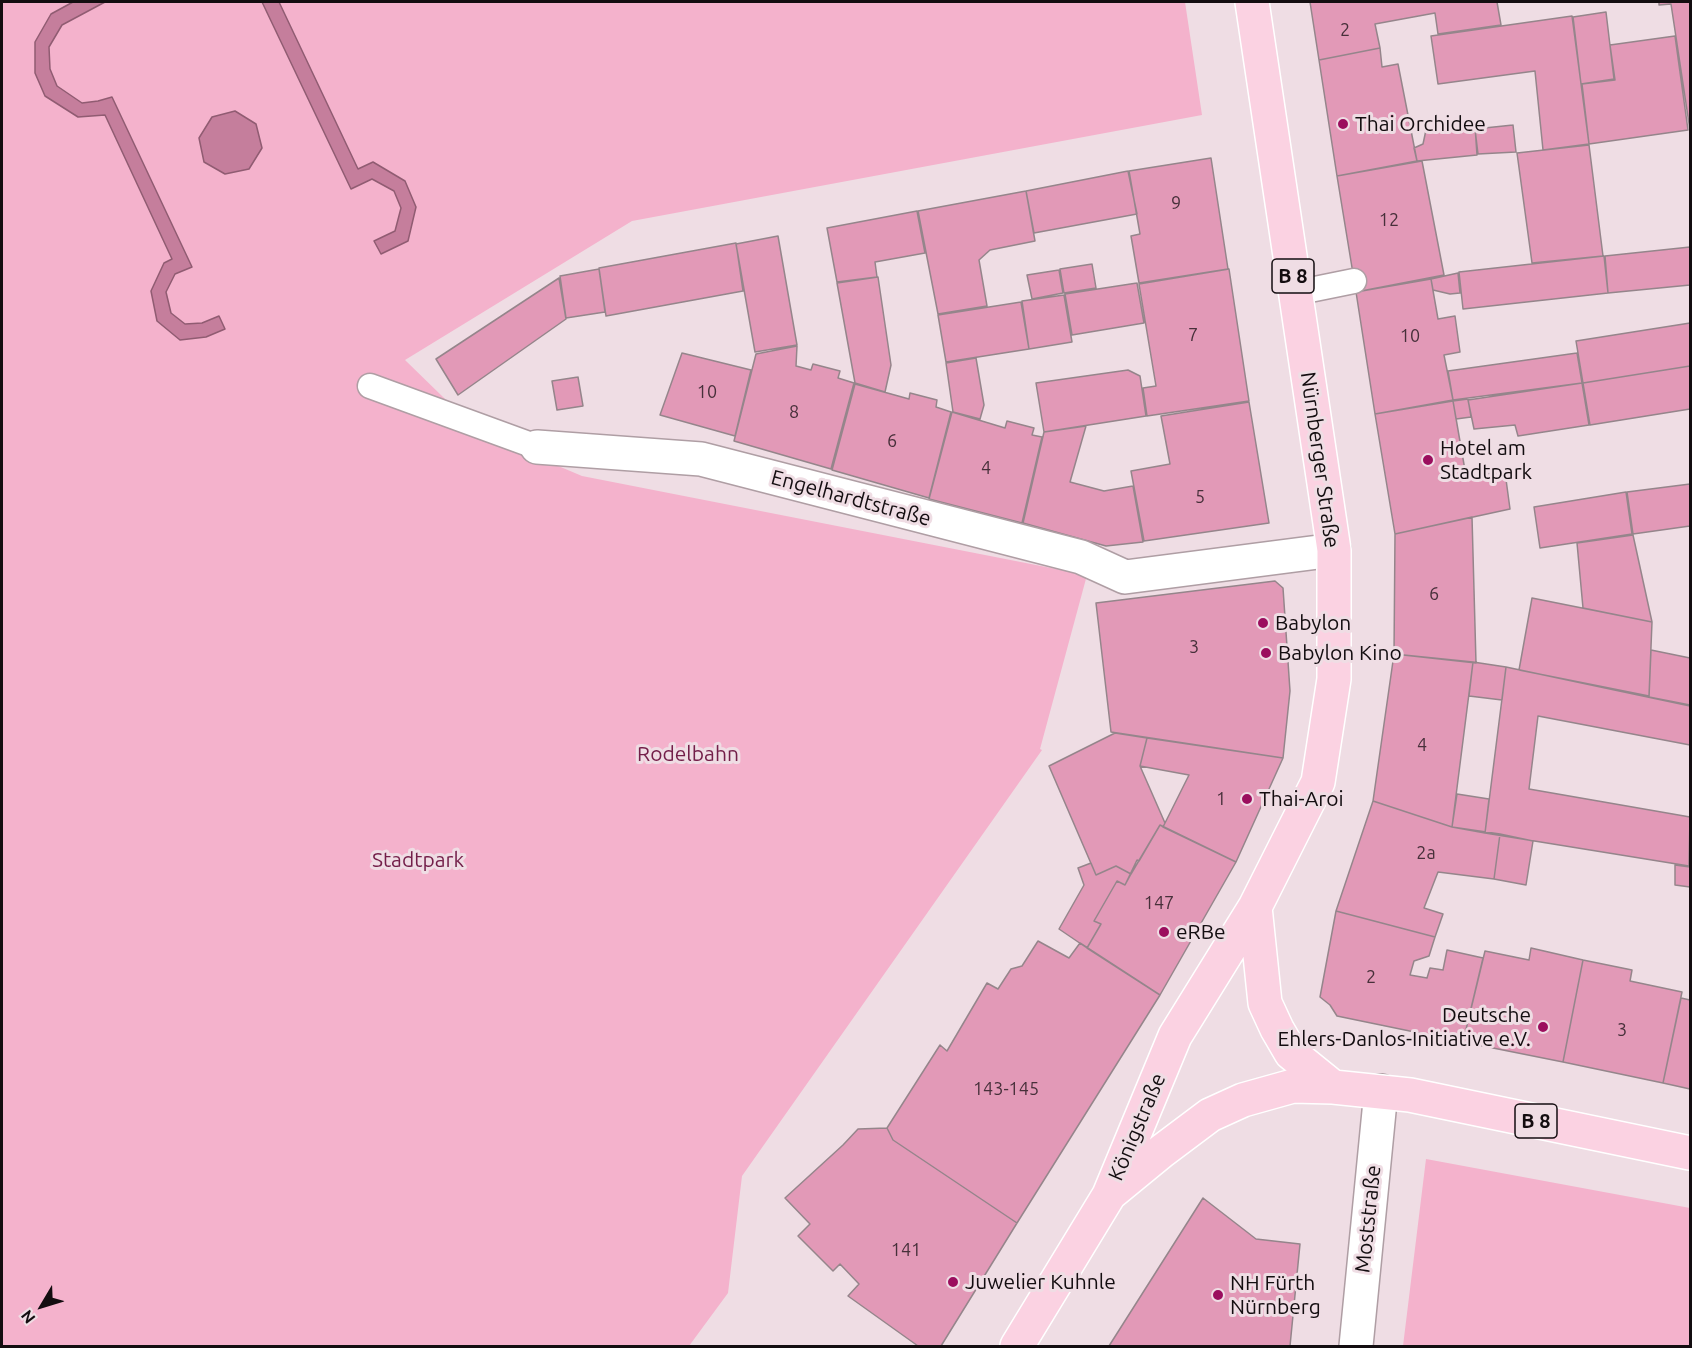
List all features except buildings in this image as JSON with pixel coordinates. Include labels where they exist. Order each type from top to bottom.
[{"type":"main road","name":"Nürnberger Straße","points":[[1252,2],[1334,550],[1334,679],[1318,782],[1255,907]]},
{"type":"main road","points":[[1255,907],[1265,1003],[1291,1053],[1333,1088]]},
{"type":"main road","name":"Königstraße","points":[[1017,1347],[1109,1195],[1175,1036],[1255,907]]},
{"type":"main road","name":"B 8","points":[[1109,1195],[1210,1115],[1243,1100],[1293,1086],[1410,1095],[1690,1153]]},
{"type":"street","name":"Engelhardtstraße","points":[[537,447],[701,459],[1081,557],[1125,577],[1334,550]]},
{"type":"street","name":"Moststraße","points":[[1356,1347],[1381,1091]]},
{"type":"lane","points":[[1295,293],[1354,281]]},
{"type":"lane","name":"Engelhardtstraße","points":[[370,386],[537,447]]},
{"type":"green space","name":"Stadtpark","points":[[2,2],[1185,2],[1202,115],[632,221],[405,360],[480,433],[582,476],[1087,575],[1040,749],[1042,750],[742,1176],[728,1293],[689,1346],[2,1346]]},
{"type":"green space","points":[[1426,1159],[1690,1208],[1690,1346],[1403,1346]]},
{"type":"shaded area","points":[[73,2],[105,2],[62,25],[49,47],[50,69],[57,86],[82,103],[112,97],[192,267],[175,274],[166,292],[171,313],[185,324],[202,323],[219,316],[225,329],[206,337],[180,340],[157,321],[151,291],[164,263],[172,259],[105,115],[78,117],[45,96],[35,73],[35,42],[51,14]]},
{"type":"shaded area","points":[[262,2],[279,2],[358,169],[373,162],[405,181],[416,207],[408,241],[381,254],[374,241],[395,231],[401,208],[394,191],[372,179],[351,189]]},
{"type":"shaded area","points":[[235,111],[256,124],[262,148],[249,169],[225,174],[204,162],[199,138],[212,117]]},
{"type":"place","name":"Thai Orchidee","points":[[1343,124]]},
{"type":"place","name":"Hotel am Stadtpark","points":[[1428,460]]},
{"type":"place","name":"Babylon","points":[[1263,623]]},
{"type":"place","name":"Babylon Kino","points":[[1266,653]]},
{"type":"place","name":"Thai-Aroi","points":[[1247,799]]},
{"type":"place","name":"eRBe","points":[[1164,932]]},
{"type":"place","name":"Deutsche Ehlers-Danlos-Initiative e.V.","points":[[1543,1027]]},
{"type":"place","name":"Juwelier Kuhnle","points":[[953,1282]]},
{"type":"place","name":"NH Fürth Nürnberg","points":[[1218,1295]]},
{"type":"park label","name":"Rodelbahn","points":[[688,754]]}]
